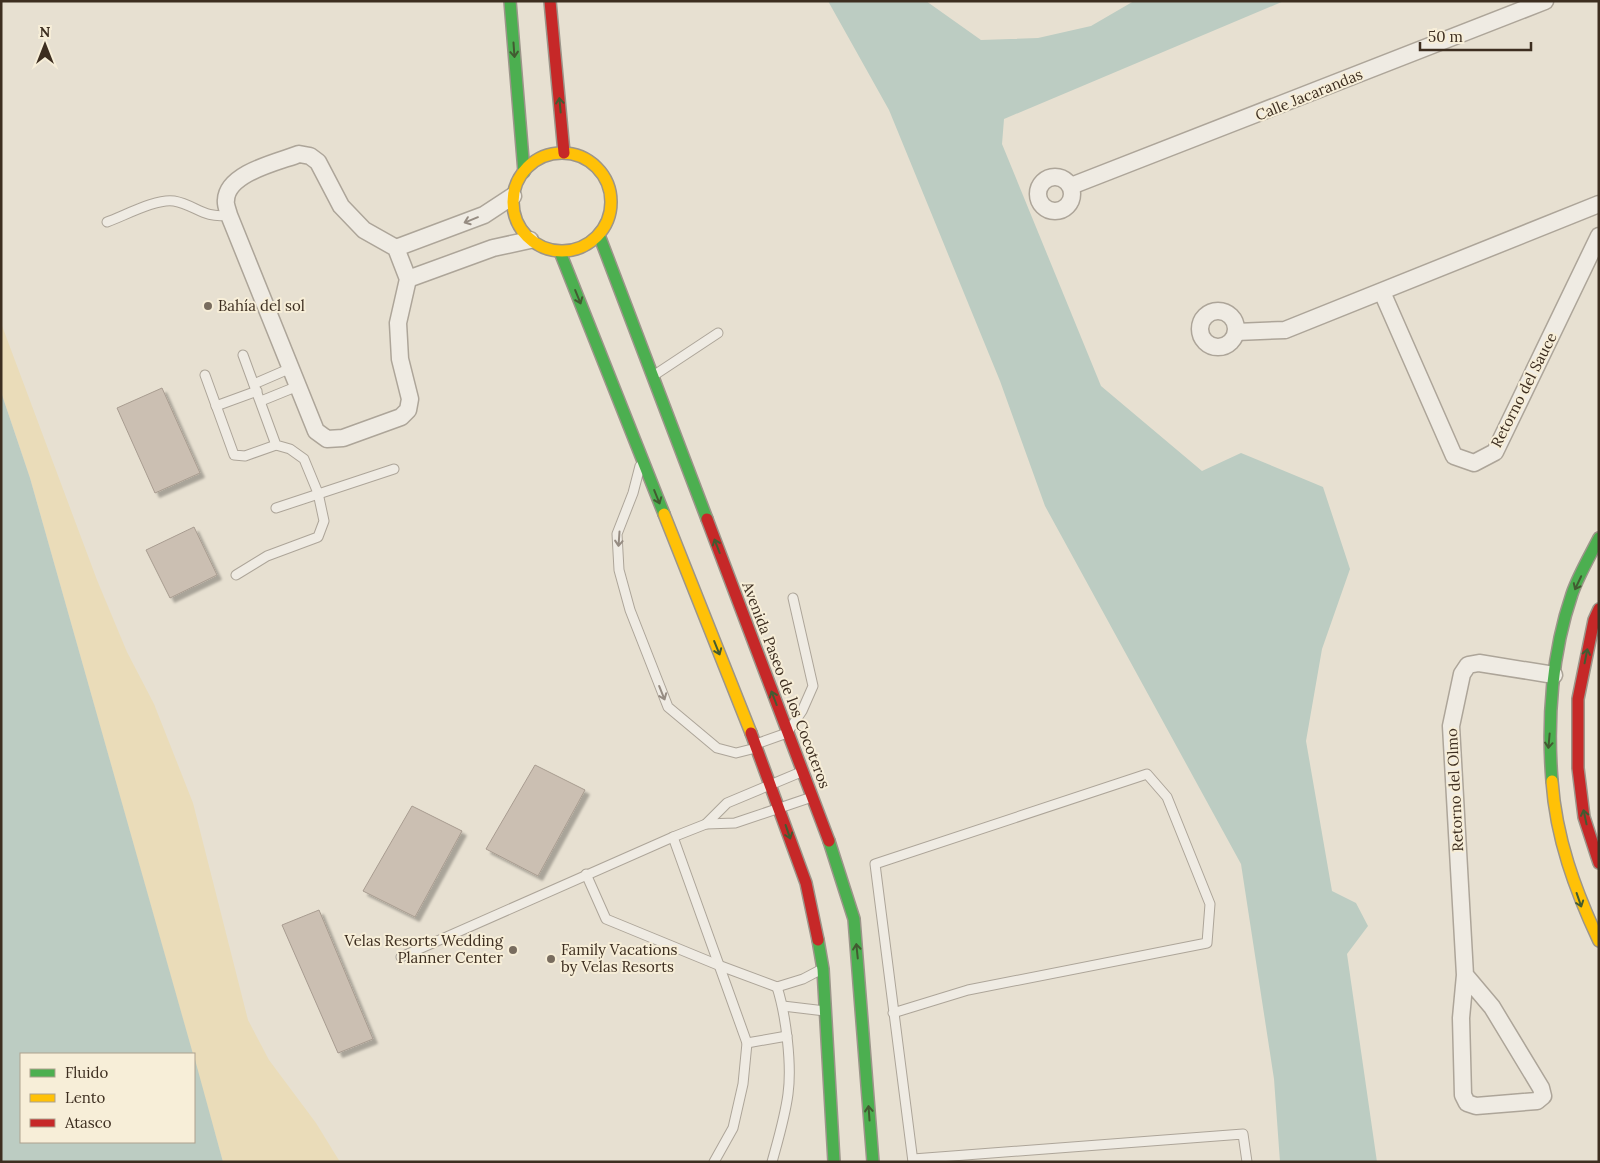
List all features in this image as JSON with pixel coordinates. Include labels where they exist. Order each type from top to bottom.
[{"type":"street","points":[[510,1],[524,172]]},
{"type":"street","points":[[550,1],[564,153]]},
{"type":"street","name":"Calle Jacarandas","points":[[1072,186],[1544,1]]},
{"type":"street","points":[[564,153],[580,156],[594,164],[604,176],[610,191],[612,206],[608,222],[600,235],[589,244],[576,250],[560,252],[544,248],[530,240],[515,218],[513,196],[517,183],[524,172],[542,158],[564,153]]},
{"type":"street","points":[[299,154],[310,156],[318,162],[341,206],[364,230],[396,248],[408,279],[398,323],[400,360],[410,399],[408,410],[401,417],[343,438],[327,439],[316,430],[229,215],[226,200],[229,187],[237,178],[299,154]]},
{"type":"street","points":[[396,248],[484,215],[513,196]]},
{"type":"street","points":[[1236,332],[1285,330],[1599,204]]},
{"type":"street","name":"Avenida Paseo de los Cocoteros","points":[[600,235],[841,873],[854,919],[873,1162]]},
{"type":"street","name":"Retorno del Sauce","points":[[1382,292],[1454,456],[1474,463],[1495,452],[1599,236]]},
{"type":"street","points":[[408,279],[492,248],[530,240]]},
{"type":"street","points":[[560,252],[756,746],[806,883],[815,920],[823,969],[834,1162]]},
{"type":"street","points":[[1599,538],[1570,600],[1554,675],[1548,750],[1552,799],[1570,874],[1581,908],[1599,941]]},
{"type":"street","points":[[1599,609],[1594,620],[1578,699],[1578,768],[1584,817],[1599,863]]},
{"type":"street","name":"Retorno del Olmo","points":[[1465,975],[1492,1007],[1541,1088],[1543,1096],[1538,1101],[1476,1106],[1467,1103],[1463,1095],[1461,1018],[1465,975],[1451,726],[1462,674],[1468,665],[1479,663],[1554,675]]},
{"type":"lane","points":[[107,222],[163,201],[175,201],[204,215],[216,217],[229,215]]},
{"type":"lane","points":[[652,376],[718,333]]},
{"type":"lane","points":[[243,354],[276,445]]},
{"type":"lane","points":[[216,406],[256,388],[291,368]]},
{"type":"lane","points":[[205,375],[234,455],[245,456],[276,445],[290,449],[304,459],[318,494],[324,521],[318,537],[266,556],[236,575]]},
{"type":"lane","points":[[261,401],[298,386]]},
{"type":"lane","points":[[642,459],[633,493],[618,534],[619,570],[630,610],[668,707],[717,748],[736,753],[787,733],[814,686],[793,598]]},
{"type":"lane","points":[[276,508],[394,469]]},
{"type":"lane","points":[[706,824],[727,803],[770,783],[802,771]]},
{"type":"lane","points":[[893,1013],[968,990],[1207,943],[1210,904],[1167,797],[1147,774],[875,864],[893,1013],[913,1160],[1243,1134],[1247,1162]]},
{"type":"lane","points":[[401,957],[586,874],[706,824],[735,823],[812,797]]},
{"type":"lane","points":[[673,837],[747,1043],[743,1084],[733,1128],[714,1162]]},
{"type":"lane","points":[[586,874],[606,919],[718,965],[778,987],[803,979],[823,969]]},
{"type":"lane","points":[[772,1162],[788,1093],[787,1036],[778,987]]},
{"type":"lane","points":[[783,1006],[825,1011]]},
{"type":"lane","points":[[747,1043],[787,1036]]},
{"type":"sand","points":[[1,323],[97,580],[127,652],[154,704],[193,803],[248,1020],[269,1060],[316,1123],[340,1162],[223,1162],[195,1063],[195,1053],[192,1053],[30,478],[1,392]]},
{"type":"shaded area","points":[[828,1],[926,1],[981,40],[1038,38],[1091,26],[1134,1],[1284,1],[1004,119],[1002,144],[1101,386],[1202,471],[1241,453],[1323,487],[1350,569],[1322,649],[1306,741],[1332,891],[1356,903],[1368,926],[1347,954],[1377,1162],[1280,1162],[1274,1079],[1241,864],[1045,506],[1000,381],[889,110]]},
{"type":"shaded area","points":[[1,392],[30,478],[193,1053],[20,1053],[20,1143],[195,1143],[195,1060],[223,1162],[1,1162]]},
{"type":"building","points":[[162,388],[200,473],[155,493],[117,408]]},
{"type":"building","points":[[194,527],[217,575],[170,598],[146,550]]},
{"type":"building","points":[[535,765],[585,790],[538,876],[486,849]]},
{"type":"building","points":[[412,806],[462,831],[415,917],[363,891]]},
{"type":"building","points":[[319,910],[373,1039],[338,1053],[282,925]]},
{"type":"traffic: fast","points":[[510,1],[524,172]]},
{"type":"traffic: fast","points":[[599,235],[707,519]]},
{"type":"traffic: fast","points":[[560,252],[664,514]]},
{"type":"traffic: fast","points":[[1552,781],[1551,710],[1560,639],[1565,616],[1575,587],[1599,538]]},
{"type":"traffic: fast","points":[[829,841],[854,919],[873,1162]]},
{"type":"traffic: fast","points":[[818,940],[823,969],[834,1162]]},
{"type":"traffic: slow","points":[[562,153],[581,157],[597,167],[607,183],[611,202],[607,221],[597,237],[581,247],[562,251],[543,247],[527,237],[517,221],[513,202],[517,183],[527,167],[543,157],[562,153]]},
{"type":"traffic: slow","points":[[664,514],[751,733]]},
{"type":"traffic: slow","points":[[1552,781],[1562,843],[1582,902],[1599,941]]},
{"type":"traffic: jam","points":[[550,1],[564,153]]},
{"type":"traffic: jam","points":[[707,519],[829,841]]},
{"type":"traffic: jam","points":[[1599,609],[1594,620],[1578,699],[1578,768],[1584,817],[1599,863]]},
{"type":"traffic: jam","points":[[751,733],[806,883],[818,940]]},
{"type":"place","name":"Bahía del sol","points":[[208,306]]},
{"type":"place","name":"Velas Resorts Wedding Planner Center","points":[[513,950]]},
{"type":"place","name":"Family Vacations by Velas Resorts","points":[[551,959]]}]
